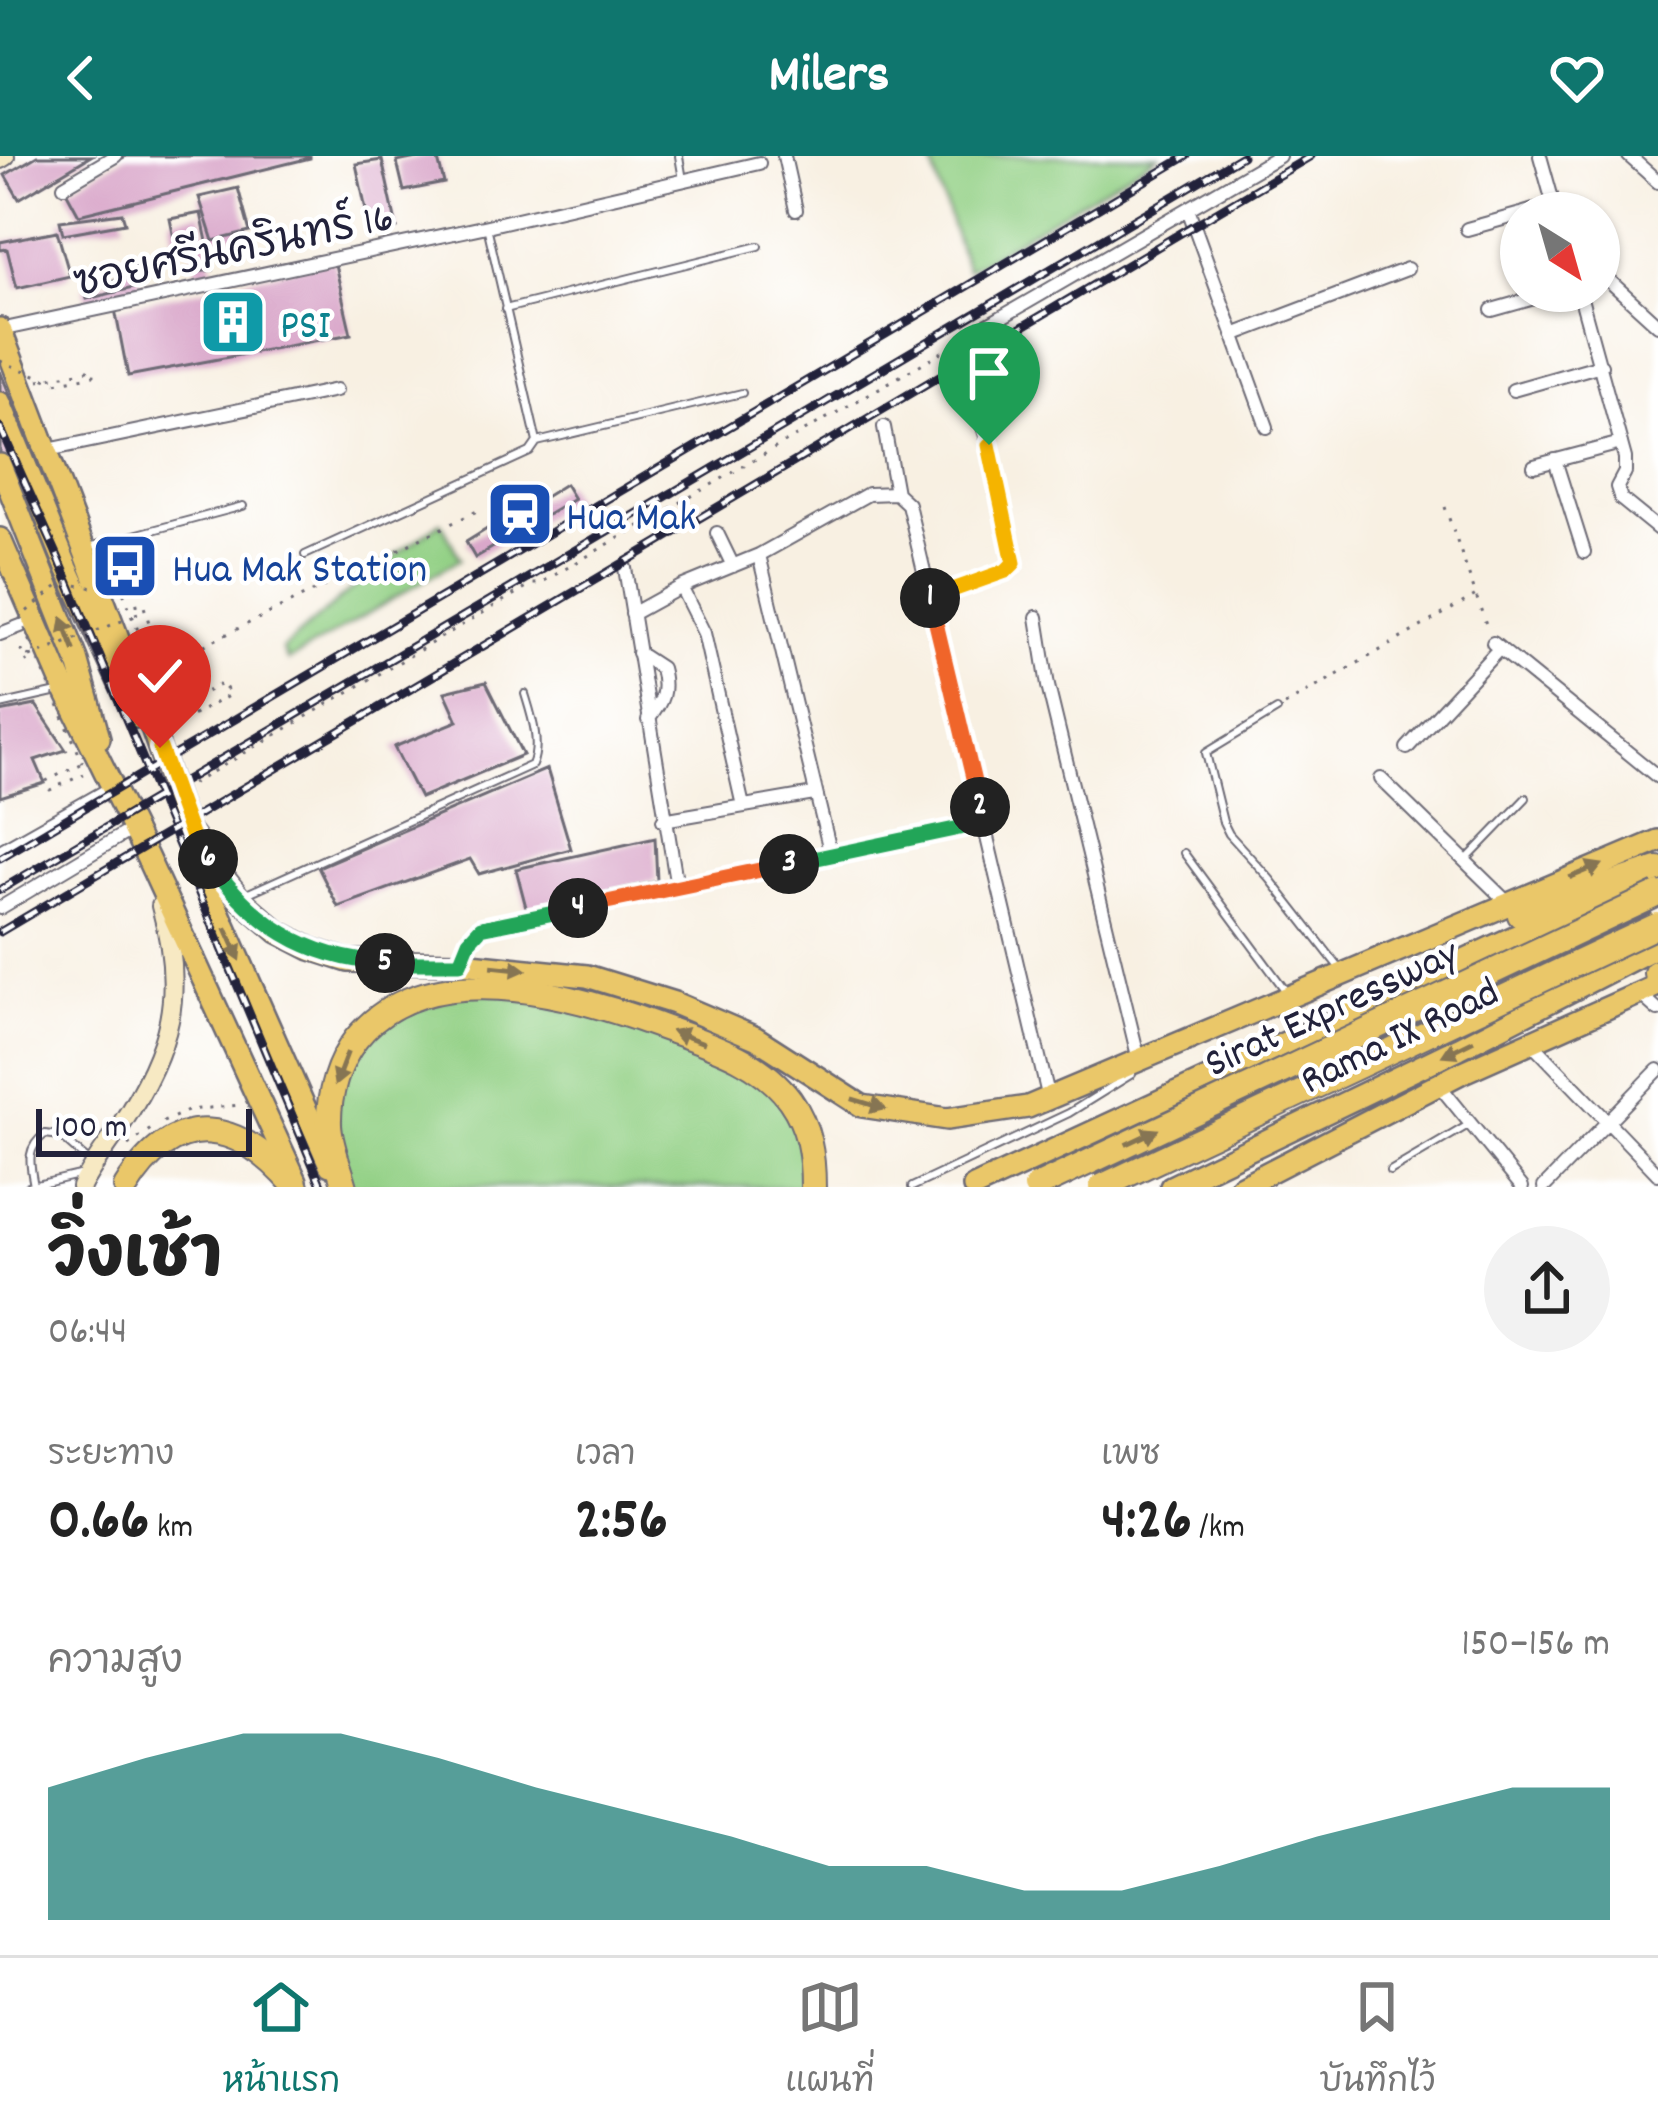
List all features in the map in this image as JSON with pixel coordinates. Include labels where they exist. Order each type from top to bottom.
[{"type":"highway","points":[[1514,909],[1658,868]]},
{"type":"highway","name":"Sirat Expressway","points":[[1036,1187],[1658,894]]},
{"type":"highway","name":"Sirat Expressway","points":[[1101,1187],[1658,925]]},
{"type":"highway","points":[[343,1187],[329,1127],[333,1088],[344,1055],[368,1025],[402,1000],[438,989],[478,987],[592,1002],[716,1047],[751,1065],[788,1096],[806,1126],[813,1187]]},
{"type":"highway","points":[[126,1187],[166,1141],[198,1130],[237,1137],[270,1156],[297,1187]]},
{"type":"main road","points":[[0,329],[150,722],[204,879]]},
{"type":"main road","points":[[0,404],[67,568],[343,1187]]},
{"type":"main road","points":[[0,465],[82,672],[107,776]]},
{"type":"main road","points":[[0,539],[65,690],[134,829],[297,1187]]},
{"type":"main road","points":[[191,835],[239,898],[278,932],[311,950],[348,961],[460,963],[587,976],[674,1003],[756,1039],[862,1106],[947,1119],[1028,1107],[1343,973],[1514,909],[1658,841]]},
{"type":"main road","points":[[87,1175],[148,1078],[168,1036],[176,994],[172,942],[147,857]]},
{"type":"main road","name":"Rama IX Road","points":[[974,1187],[1514,937],[1658,879]]},
{"type":"main road","points":[[1609,898],[1598,920],[1606,937],[1650,976]]},
{"type":"main road","name":"Rama IX Road","points":[[1171,1187],[1650,976],[1658,946]]},
{"type":"main road","points":[[1461,1073],[1534,1044],[1650,976]]},
{"type":"main road","points":[[1240,1187],[1650,976]]},
{"type":"street","points":[[64,186],[115,156]]},
{"type":"street","points":[[784,156],[796,210]]},
{"type":"street","points":[[981,329],[1279,156]]},
{"type":"street","points":[[1540,156],[1550,192]]},
{"type":"street","points":[[1629,156],[1658,182]]},
{"type":"street","name":"ซอยศรีนครินทร์ 16","points":[[0,329],[488,226],[759,163]]},
{"type":"street","points":[[1188,209],[1267,427]]},
{"type":"street","points":[[1467,229],[1500,219]]},
{"type":"street","points":[[1233,335],[1407,269]]},
{"type":"street","points":[[1620,290],[1658,325]]},
{"type":"street","points":[[1492,310],[1500,308]]},
{"type":"street","points":[[1585,312],[1621,443],[1625,472],[1616,487],[1622,499],[1658,529]]},
{"type":"street","points":[[1514,389],[1601,365]]},
{"type":"street","points":[[930,596],[1006,571],[1014,563],[989,445],[969,385]]},
{"type":"street","points":[[48,450],[336,390]]},
{"type":"street","points":[[884,427],[899,496],[908,504],[1048,1099]]},
{"type":"street","points":[[1534,466],[1621,443]]},
{"type":"street","points":[[1555,460],[1584,552]]},
{"type":"street","points":[[632,614],[681,587],[758,555],[868,494],[899,496]]},
{"type":"street","points":[[717,533],[733,566]]},
{"type":"street","points":[[758,555],[831,855]]},
{"type":"street","points":[[625,568],[677,887]]},
{"type":"street","points":[[681,587],[704,633],[742,806]]},
{"type":"street","points":[[1037,617],[1048,686],[1139,1060]]},
{"type":"street","points":[[0,634],[36,620]]},
{"type":"street","points":[[1407,748],[1495,646],[1658,777]]},
{"type":"street","points":[[638,652],[661,668],[666,685],[663,701],[648,720]]},
{"type":"street","points":[[0,851],[107,776]]},
{"type":"street","points":[[1381,779],[1514,909]]},
{"type":"street","points":[[664,820],[814,794]]},
{"type":"street","points":[[460,963],[469,941],[481,928],[983,823]]},
{"type":"street","points":[[0,908],[134,829]]},
{"type":"street","points":[[1650,976],[1658,1010]]},
{"type":"street","points":[[1534,1044],[1658,1174]]},
{"type":"street","points":[[1544,1187],[1658,1070]]},
{"type":"street","points":[[1438,1085],[1522,1187]]},
{"type":"lane","points":[[679,156],[683,180]]},
{"type":"lane","points":[[488,226],[537,442]]},
{"type":"lane","points":[[505,309],[759,247]]},
{"type":"lane","points":[[305,555],[530,452],[537,442],[742,393]]},
{"type":"lane","points":[[85,548],[243,506]]},
{"type":"lane","points":[[0,705],[65,690]]},
{"type":"lane","points":[[239,898],[532,765],[536,759],[534,725],[525,694]]},
{"type":"lane","points":[[1277,710],[1206,753],[1220,813],[1229,834],[1343,973]]},
{"type":"lane","points":[[1468,860],[1526,798]]},
{"type":"lane","points":[[1184,853],[1291,997]]},
{"type":"lane","points":[[912,1187],[1069,1113],[1190,1038]]},
{"type":"lane","points":[[1390,1171],[1471,1124]]},
{"type":"lane","points":[[45,1134],[60,1136],[87,1175],[31,1186],[29,1155],[35,1141],[45,1134]]},
{"type":"path","points":[[175,794],[981,329]]},
{"type":"path","points":[[0,361],[56,383],[94,375],[93,369],[72,374],[22,383]]},
{"type":"path","points":[[1445,507],[1495,646]]},
{"type":"path","points":[[35,657],[137,615],[134,605],[143,603],[162,666],[479,510]]},
{"type":"path","points":[[107,776],[65,782],[50,790],[46,781],[83,763],[20,617],[62,583],[123,592],[133,616],[175,725],[230,695],[223,683],[205,692],[150,722]]},
{"type":"path","points":[[1277,710],[1476,595]]},
{"type":"green space","points":[[929,156],[1158,156],[967,270]]},
{"type":"green space","points":[[441,522],[460,559],[288,661],[282,649],[368,575]]},
{"type":"green space","points":[[478,987],[715,1047],[788,1096],[813,1187],[345,1187],[333,1089],[367,1025]]},
{"type":"building","points":[[37,156],[91,156],[19,199],[5,175]]},
{"type":"building","points":[[126,156],[310,158],[79,215],[66,191]]},
{"type":"building","points":[[437,156],[444,183],[404,191],[397,162]]},
{"type":"building","points":[[382,160],[397,228],[371,233],[356,164]]},
{"type":"building","points":[[238,188],[250,232],[213,241],[199,197]]},
{"type":"building","points":[[122,213],[125,223],[63,234],[60,221]]},
{"type":"building","points":[[201,213],[213,270],[197,272],[192,247],[175,243],[170,219]]},
{"type":"building","points":[[57,231],[70,276],[17,288],[7,249],[0,250],[0,242]]},
{"type":"building","name":"PSI","points":[[334,260],[351,334],[128,376],[115,309]]},
{"type":"building","points":[[136,266],[142,286],[87,299],[83,287],[124,278],[121,269]]},
{"type":"building","points":[[0,371],[32,449],[0,462]]},
{"type":"building","points":[[565,484],[574,499],[475,558],[466,542],[508,516],[500,504],[521,491],[530,506]]},
{"type":"building","points":[[486,682],[523,755],[420,798],[394,747],[458,721],[445,692]]},
{"type":"building","points":[[36,705],[66,750],[35,760],[45,783],[0,797],[0,712]]},
{"type":"building","points":[[547,769],[571,849],[479,874],[470,859],[338,907],[318,867]]},
{"type":"building","points":[[655,838],[657,881],[527,911],[516,869]]},
{"type":"railway","points":[[0,858],[1187,156]]},
{"type":"railway","points":[[0,890],[1242,156]]},
{"type":"railway","points":[[0,932],[1311,156]]},
{"type":"railway","points":[[0,427],[322,1187]]},
{"type":"place","name":"PSI","points":[[233,322]]},
{"type":"place","name":"Hua Mak","points":[[520,514]]},
{"type":"place","name":"Hua Mak Station","points":[[125,566]]},
{"type":"route","points":[[160,748],[191,835],[220,877],[278,932],[311,950],[348,961],[460,963],[469,941],[481,928],[983,823],[930,596],[1006,571],[1014,563],[989,445]]}]
